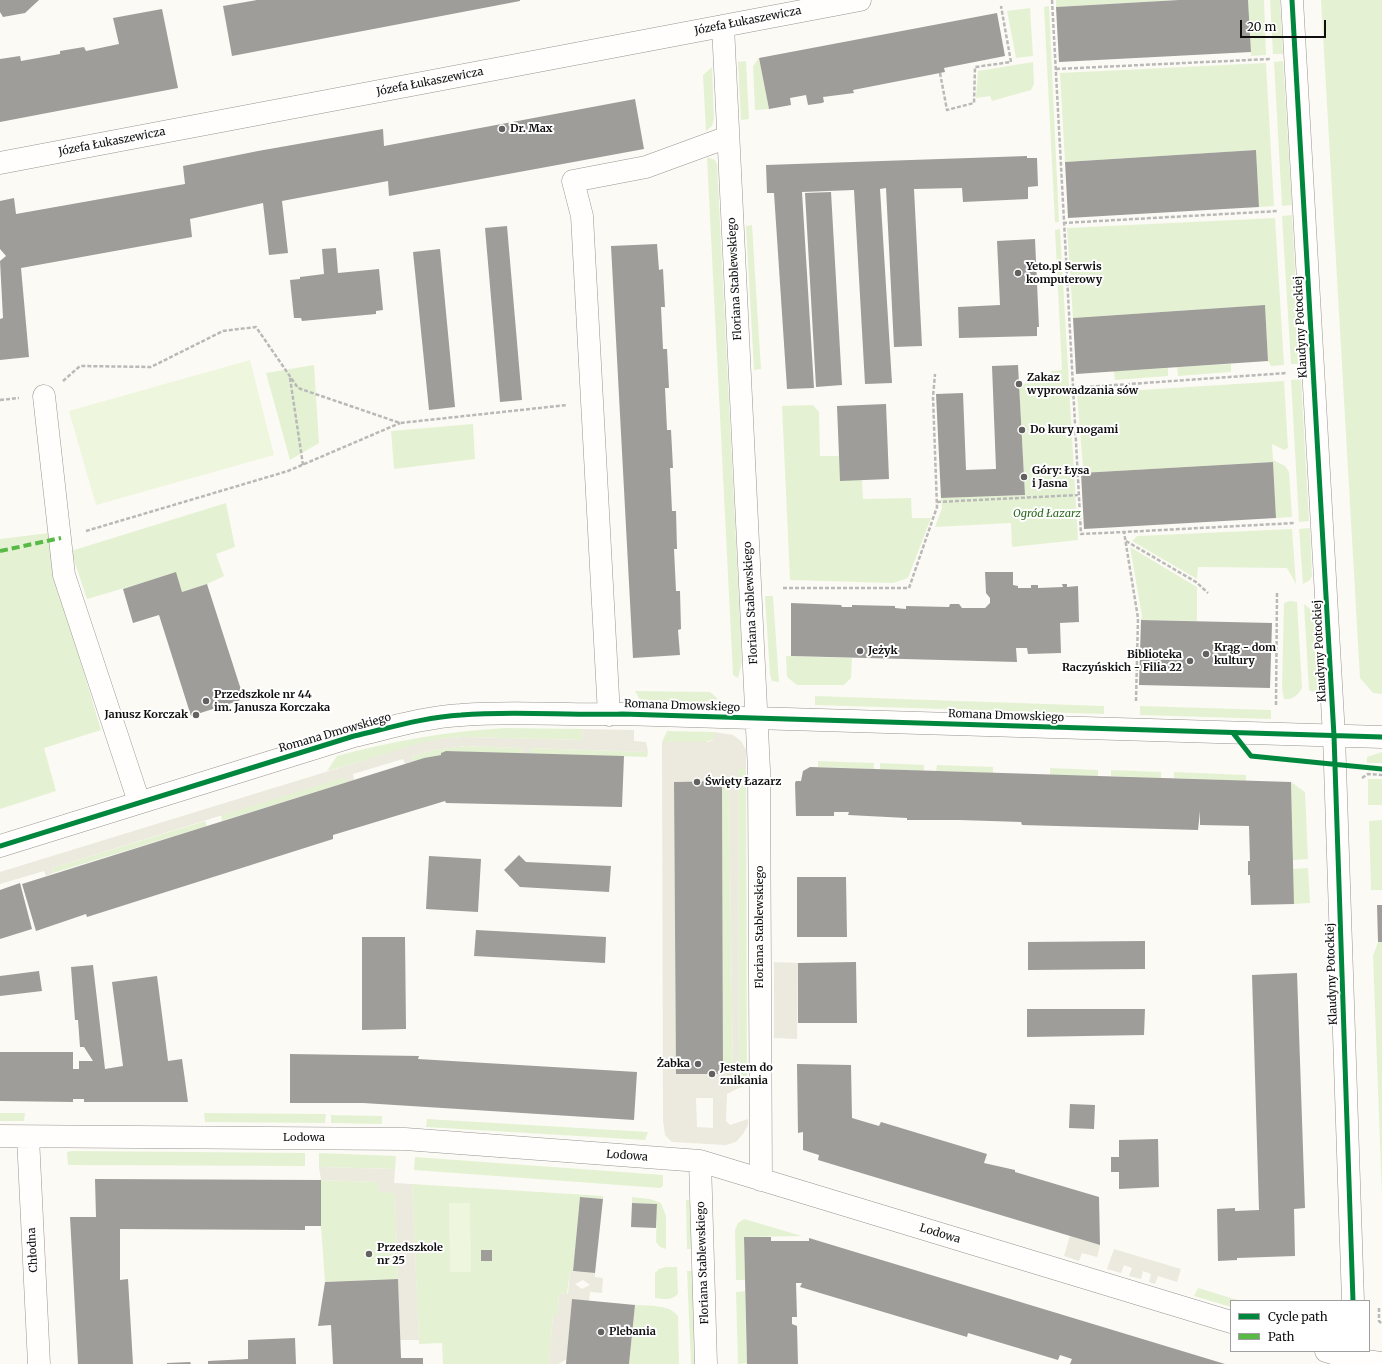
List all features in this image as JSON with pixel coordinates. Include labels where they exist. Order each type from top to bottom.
[{"type":"street","name":"Józefa Łukaszewicza","points":[[0,163],[860,0]]},
{"type":"street","name":"Klaudyny Potockiej","points":[[1292,0],[1334,736],[1353,1300]]},
{"type":"street","name":"Floriana Stablewskiego","points":[[723,26],[760,770],[761,1180]]},
{"type":"street","points":[[609,715],[582,216],[573,181],[646,167],[728,137]]},
{"type":"street","points":[[44,396],[64,575],[139,802]]},
{"type":"street","name":"Romana Dmowskiego","points":[[0,846],[354,736],[414,722],[460,715],[513,713],[609,715],[1382,737]]},
{"type":"street","name":"Lodowa","points":[[0,1136],[405,1139],[700,1161],[1230,1322]]},
{"type":"street","name":"Chłodna","points":[[28,1137],[39,1364]]},
{"type":"street","name":"Floriana Stablewskiego","points":[[700,1161],[706,1364]]},
{"type":"street","points":[[1330,1352],[1352,1358],[1382,1363]]},
{"type":"path","points":[[1052,0],[1081,534],[1296,523]]},
{"type":"path","points":[[940,73],[947,110],[974,103],[975,67],[1011,62],[1001,6]]},
{"type":"path","points":[[1056,69],[1270,59]]},
{"type":"path","points":[[1063,223],[1278,211]]},
{"type":"path","points":[[0,400],[44,396],[80,366],[151,367],[223,331],[256,327],[298,388],[400,423]]},
{"type":"path","points":[[1072,388],[1287,373]]},
{"type":"path","points":[[783,588],[909,588],[937,507],[933,397],[935,374]]},
{"type":"path","points":[[290,377],[303,465]]},
{"type":"path","points":[[60,538],[288,471],[400,423],[592,402]]},
{"type":"path","points":[[937,502],[1078,495]]},
{"type":"path","points":[[1124,532],[1138,618],[1136,701]]},
{"type":"path","points":[[1126,541],[1196,582],[1208,593]]},
{"type":"path","points":[[1276,705],[1277,593]]},
{"type":"path","points":[[1335,765],[1382,769]]},
{"type":"green space","points":[[1056,0],[1179,0],[1056,7]]},
{"type":"green space","points":[[1248,0],[1264,0],[1266,55],[1251,56]]},
{"type":"green space","points":[[1270,0],[1280,0],[1283,54],[1273,54]]},
{"type":"green space","points":[[1321,0],[1382,0],[1382,694],[1373,693],[1360,678]]},
{"type":"green space","points":[[1049,6],[1059,222],[1055,222],[1044,7]]},
{"type":"green space","points":[[1030,8],[1033,56],[1016,58],[1007,11]]},
{"type":"green space","points":[[759,58],[769,109],[755,110],[753,66]]},
{"type":"green space","points":[[746,61],[749,119],[741,120],[738,62]]},
{"type":"green space","points":[[1283,61],[1292,205],[1282,206],[1274,62]]},
{"type":"green space","points":[[1033,62],[1034,84],[1031,90],[992,101],[990,96],[976,98],[978,71]]},
{"type":"green space","points":[[1266,63],[1274,206],[1259,207],[1256,150],[1065,162],[1060,73]]},
{"type":"green space","points":[[712,67],[714,119],[712,126],[706,131],[703,75]]},
{"type":"green space","points":[[707,157],[715,160],[717,164],[742,661],[738,678],[733,675]]},
{"type":"green space","points":[[1292,215],[1300,364],[1291,364],[1282,216]]},
{"type":"green space","points":[[1275,218],[1284,365],[1271,366],[1268,361],[1265,305],[1073,318],[1067,228]]},
{"type":"green space","points":[[752,225],[761,369],[754,370],[746,226]]},
{"type":"green space","name":"Ogród Łazarz","points":[[1060,229],[1078,540],[1012,547],[1011,523],[935,527],[942,508],[941,498],[1025,495],[1019,384],[1051,382],[1051,371],[1062,370],[1055,230]]},
{"type":"green space","points":[[250,360],[274,455],[96,505],[69,411]]},
{"type":"green space","points":[[1231,364],[1231,372],[1178,376],[1177,367]]},
{"type":"green space","points":[[314,365],[319,443],[290,460],[266,373]]},
{"type":"green space","points":[[1168,368],[1168,376],[1115,380],[1114,371]]},
{"type":"green space","points":[[1301,379],[1309,521],[1299,522],[1291,380]]},
{"type":"green space","points":[[1284,381],[1288,448],[1284,450],[1272,444],[1273,460],[1285,466],[1289,472],[1292,517],[1276,518],[1273,462],[1081,473],[1083,467],[1077,394]]},
{"type":"green space","points":[[813,405],[819,412],[820,456],[840,456],[862,480],[863,499],[911,498],[912,518],[931,518],[908,578],[893,583],[790,580],[782,406]]},
{"type":"green space","points":[[473,424],[475,459],[394,469],[391,431]]},
{"type":"green space","points":[[226,503],[235,547],[216,554],[224,576],[207,584],[182,592],[176,573],[87,599],[71,551]]},
{"type":"green space","points":[[1310,528],[1312,576],[1310,580],[1303,584],[1299,529]]},
{"type":"green space","points":[[1292,529],[1296,584],[1287,568],[1198,567],[1197,579],[1132,541],[1137,536]]},
{"type":"green space","points":[[49,533],[52,565],[101,730],[44,748],[56,791],[0,809],[0,539]]},
{"type":"green space","points":[[1130,547],[1197,587],[1197,621],[1141,620],[1142,616]]},
{"type":"green space","points":[[765,596],[773,596],[779,682],[772,681],[770,675]]},
{"type":"green space","points":[[1290,601],[1297,602],[1302,688],[1294,697],[1284,699],[1282,688],[1284,603]]},
{"type":"green space","points":[[1304,604],[1314,612],[1318,683],[1316,693],[1309,690]]},
{"type":"green space","points":[[786,656],[852,658],[851,678],[844,685],[797,685],[787,677]]},
{"type":"green space","points":[[635,691],[710,692],[718,699],[703,702],[640,700]]},
{"type":"green space","points":[[815,696],[1104,706],[1104,714],[815,705]]},
{"type":"green space","points":[[1140,706],[1271,710],[1271,719],[1140,715]]},
{"type":"green space","points":[[506,728],[583,729],[582,740],[463,737],[439,739],[327,771],[337,756],[400,741],[442,734]]},
{"type":"green space","points":[[667,731],[714,732],[714,739],[706,742],[662,742]]},
{"type":"green space","points":[[465,746],[522,748],[523,754],[446,751],[441,753],[441,755],[414,761],[412,756],[433,750]]},
{"type":"green space","points":[[530,748],[648,752],[647,757],[530,754]]},
{"type":"green space","points":[[1382,752],[1382,763],[1367,763],[1367,757]]},
{"type":"green space","points":[[818,761],[874,763],[874,769],[818,767]]},
{"type":"green space","points":[[880,763],[924,765],[924,771],[880,769]]},
{"type":"green space","points":[[937,765],[993,767],[993,773],[936,771]]},
{"type":"green space","points":[[1050,768],[1098,770],[1098,776],[1050,775]]},
{"type":"green space","points":[[738,769],[746,769],[747,1084],[739,1088]]},
{"type":"green space","points":[[1111,770],[1161,772],[1161,778],[1111,776]]},
{"type":"green space","points":[[1174,772],[1246,775],[1246,781],[1174,778]]},
{"type":"green space","points":[[345,776],[347,782],[222,821],[221,815]]},
{"type":"green space","points":[[1368,779],[1382,779],[1382,805],[1368,805]]},
{"type":"green space","points":[[729,782],[733,1070],[723,1074],[722,783]]},
{"type":"green space","points":[[1291,782],[1305,792],[1308,859],[1293,860]]},
{"type":"green space","points":[[1382,820],[1382,890],[1371,890],[1369,821]]},
{"type":"green space","points":[[205,821],[207,826],[53,873],[52,868]]},
{"type":"green space","points":[[1308,868],[1310,903],[1294,904],[1293,869]]},
{"type":"green space","points":[[1378,942],[1382,942],[1382,1196],[1373,956]]},
{"type":"green space","points":[[0,1113],[25,1113],[24,1121],[0,1121]]},
{"type":"green space","points":[[204,1113],[326,1114],[325,1123],[205,1122]]},
{"type":"green space","points":[[331,1115],[382,1116],[382,1124],[331,1123]]},
{"type":"green space","points":[[427,1119],[648,1132],[645,1140],[426,1127]]},
{"type":"green space","points":[[67,1152],[305,1153],[305,1166],[68,1165]]},
{"type":"green space","points":[[319,1153],[396,1156],[395,1169],[319,1167]]},
{"type":"green space","points":[[415,1157],[663,1175],[663,1186],[660,1188],[414,1170]]},
{"type":"green space","points":[[321,1180],[379,1182],[395,1193],[398,1279],[325,1282],[321,1226]]},
{"type":"green space","points":[[412,1184],[603,1196],[603,1199],[580,1197],[573,1271],[570,1271],[567,1294],[559,1293],[558,1316],[553,1315],[549,1364],[443,1364],[442,1343],[419,1344]]},
{"type":"green space","points":[[632,1197],[650,1199],[661,1203],[666,1216],[666,1249],[660,1247],[656,1242],[657,1204],[632,1203]]},
{"type":"green space","points":[[686,1200],[689,1200],[691,1208],[692,1249],[687,1249]]},
{"type":"green space","points":[[449,1203],[470,1203],[471,1272],[450,1272]]},
{"type":"green space","points":[[744,1219],[802,1236],[744,1237],[745,1280],[736,1280],[735,1230],[738,1223]]},
{"type":"green space","points":[[666,1267],[677,1267],[678,1294],[670,1299],[655,1298],[655,1273],[659,1269]]},
{"type":"green space","points":[[687,1271],[693,1271],[694,1364],[691,1364]]},
{"type":"green space","points":[[1198,1288],[1238,1300],[1230,1300],[1230,1307],[1194,1296]]},
{"type":"green space","points":[[745,1291],[747,1363],[738,1364],[736,1292]]},
{"type":"green space","points":[[635,1305],[669,1309],[678,1316],[679,1364],[629,1364]]},
{"type":"shaded area","points":[[583,729],[634,730],[634,741],[646,742],[648,752],[530,748],[530,754],[523,754],[522,748],[465,746],[433,750],[412,756],[414,761],[405,764],[403,759],[353,774],[354,780],[347,782],[345,777],[52,868],[53,873],[46,876],[44,871],[0,884],[0,872],[420,743],[439,739],[463,737],[582,740]]},
{"type":"shaded area","points":[[714,732],[733,735],[741,741],[746,750],[746,769],[738,769],[739,1088],[727,1094],[726,1121],[730,1125],[748,1119],[748,1125],[736,1142],[726,1145],[672,1142],[665,1135],[663,1120],[662,742],[709,742],[714,739]],"holes":[[[722,781],[722,783],[729,782],[733,1070],[723,1074],[676,1074],[674,782]],[[696,1098],[713,1098],[713,1128],[697,1127]]]},
{"type":"shaded area","points":[[774,962],[798,963],[797,1039],[774,1038]]},
{"type":"shaded area","points":[[319,1167],[395,1169],[394,1183],[412,1184],[419,1340],[400,1340],[395,1193],[379,1192],[379,1182],[321,1180]]},
{"type":"shaded area","points":[[1070,1236],[1100,1245],[1097,1257],[1082,1253],[1079,1261],[1064,1256]]},
{"type":"shaded area","points":[[1114,1249],[1181,1269],[1177,1282],[1158,1276],[1155,1284],[1149,1282],[1151,1274],[1143,1271],[1141,1279],[1129,1276],[1132,1268],[1124,1265],[1121,1273],[1107,1269]]},
{"type":"shaded area","points":[[570,1271],[595,1273],[595,1277],[603,1278],[602,1293],[590,1292],[589,1301],[572,1299],[567,1359],[558,1364],[549,1364],[553,1315],[558,1315],[559,1293],[568,1294]],"holes":[[[583,1280],[590,1285],[582,1289],[575,1284]]]},
{"type":"building","points":[[0,0],[39,0],[25,13],[3,17],[0,12]]},
{"type":"building","points":[[257,0],[520,1],[232,56],[223,6]]},
{"type":"building","points":[[1179,0],[1248,0],[1251,52],[1059,62],[1056,7]]},
{"type":"building","points":[[162,9],[178,88],[0,122],[0,59],[20,56],[21,61],[60,54],[60,51],[84,47],[86,51],[119,44],[113,18]]},
{"type":"building","points":[[997,13],[1005,56],[944,68],[945,72],[853,90],[854,93],[823,97],[824,102],[822,103],[808,105],[806,95],[790,98],[791,105],[769,109],[759,58]]},
{"type":"building","points":[[635,99],[644,149],[389,196],[388,181],[282,201],[288,253],[269,255],[263,203],[190,219],[192,237],[21,268],[29,357],[0,360],[0,319],[3,318],[0,261],[6,256],[0,249],[0,201],[14,198],[16,214],[185,184],[183,166],[258,151],[383,129],[384,146]]},
{"type":"building","points":[[1256,150],[1259,207],[1068,218],[1065,162]]},
{"type":"building","points":[[1027,156],[1027,158],[1037,158],[1038,186],[1028,187],[1028,199],[963,202],[962,188],[914,189],[922,346],[894,347],[886,188],[880,189],[892,383],[865,384],[854,190],[802,192],[814,388],[787,389],[774,193],[767,193],[766,165]]},
{"type":"building","points":[[831,192],[842,385],[816,387],[805,193]]},
{"type":"building","points":[[507,226],[522,400],[500,402],[485,228]]},
{"type":"building","name":"Yeto.pl Serwis komputerowy","points":[[1035,239],[1039,327],[1037,327],[1037,336],[959,338],[958,307],[1000,305],[997,241]]},
{"type":"building","points":[[657,244],[659,270],[663,269],[665,307],[661,307],[663,349],[667,349],[669,388],[665,388],[667,430],[671,430],[673,468],[670,468],[672,511],[676,511],[677,549],[674,549],[676,591],[680,591],[681,629],[678,630],[680,655],[633,658],[611,246]]},
{"type":"building","points":[[336,248],[338,273],[379,269],[383,310],[376,311],[376,314],[302,321],[301,318],[294,318],[290,280],[300,279],[300,277],[324,274],[322,249]]},
{"type":"building","points":[[440,249],[455,407],[429,410],[413,252]]},
{"type":"building","points":[[1265,305],[1268,361],[1076,374],[1073,318]]},
{"type":"building","points":[[1018,365],[1025,495],[941,498],[936,394],[963,393],[966,470],[996,469],[992,366]]},
{"type":"building","points":[[886,404],[889,479],[840,481],[837,406]]},
{"type":"building","points":[[1273,462],[1276,518],[1084,529],[1081,473]]},
{"type":"building","points":[[176,572],[182,592],[207,584],[244,699],[191,716],[159,615],[133,623],[123,589]]},
{"type":"building","points":[[985,572],[1013,572],[1013,585],[1018,586],[1018,588],[1031,588],[1031,585],[1038,585],[1038,588],[1063,587],[1062,584],[1067,584],[1067,587],[1078,586],[1079,622],[1060,623],[1061,653],[1028,654],[1027,648],[1016,648],[1017,662],[791,656],[791,603],[841,605],[842,607],[852,607],[852,605],[895,606],[895,608],[906,609],[906,606],[949,607],[950,604],[959,604],[962,608],[985,608],[990,603],[990,598],[986,593]]},
{"type":"building","name":"Krąg - dom kultury","points":[[1141,620],[1272,623],[1270,688],[1139,685]]},
{"type":"building","points":[[446,751],[624,756],[622,807],[446,803],[445,801],[333,835],[333,839],[87,917],[86,914],[36,931],[22,884],[424,758],[441,755],[441,753]]},
{"type":"building","points":[[810,767],[1291,782],[1294,904],[1251,905],[1250,875],[1248,875],[1248,861],[1250,861],[1249,826],[1200,825],[1200,811],[1198,830],[1022,825],[1021,822],[907,820],[907,818],[848,815],[849,812],[834,812],[834,816],[796,816],[795,783],[796,781],[801,781],[803,771]]},
{"type":"building","points":[[722,781],[723,1074],[676,1074],[674,782]]},
{"type":"building","points":[[519,855],[526,862],[611,866],[609,892],[520,887],[504,870]]},
{"type":"building","points":[[429,856],[481,859],[478,912],[426,909]]},
{"type":"building","points":[[797,877],[846,877],[847,937],[797,937]]},
{"type":"building","points":[[20,883],[32,929],[0,939],[0,890]]},
{"type":"building","points":[[1377,905],[1382,905],[1382,942],[1378,942]]},
{"type":"building","points":[[476,930],[606,937],[605,963],[474,956]]},
{"type":"building","points":[[362,937],[405,937],[406,1029],[362,1030]]},
{"type":"building","points":[[1145,941],[1145,969],[1028,970],[1028,942]]},
{"type":"building","points":[[856,962],[857,1023],[798,1023],[798,963]]},
{"type":"building","points":[[93,965],[105,1069],[123,1066],[112,982],[157,976],[168,1061],[182,1059],[188,1102],[84,1102],[84,1099],[73,1099],[73,1102],[0,1101],[0,1052],[73,1052],[73,1069],[79,1069],[79,1061],[93,1061],[84,1047],[80,1047],[78,1020],[75,1020],[71,967]]},
{"type":"building","points":[[39,971],[42,991],[0,996],[0,976]]},
{"type":"building","points":[[1297,973],[1305,1208],[1294,1209],[1295,1256],[1237,1258],[1237,1260],[1218,1261],[1217,1209],[1235,1208],[1235,1211],[1259,1210],[1252,975]]},
{"type":"building","points":[[1027,1009],[1145,1009],[1144,1035],[1027,1037]]},
{"type":"building","points":[[290,1054],[419,1056],[418,1059],[637,1072],[634,1120],[363,1103],[290,1103]]},
{"type":"building","points":[[797,1064],[851,1065],[852,1118],[879,1126],[881,1122],[987,1154],[984,1163],[1015,1170],[1015,1172],[1099,1197],[1100,1245],[818,1160],[819,1155],[803,1150],[803,1132],[798,1133]]},
{"type":"building","points":[[1070,1104],[1095,1105],[1094,1129],[1069,1128]]},
{"type":"building","points":[[1158,1139],[1159,1187],[1119,1189],[1119,1172],[1111,1172],[1111,1157],[1119,1157],[1119,1140]]},
{"type":"building","points":[[95,1179],[321,1180],[321,1226],[305,1226],[305,1230],[120,1229],[120,1280],[128,1279],[133,1364],[78,1364],[70,1217],[96,1217]]},
{"type":"building","points":[[580,1197],[603,1199],[595,1273],[573,1271]]},
{"type":"building","points":[[632,1203],[657,1204],[656,1228],[631,1227]]},
{"type":"building","points":[[744,1237],[771,1237],[771,1241],[809,1241],[809,1238],[1225,1364],[1070,1364],[1072,1359],[1060,1355],[1058,1360],[968,1333],[967,1337],[800,1287],[802,1283],[796,1283],[797,1317],[792,1317],[792,1324],[797,1326],[798,1364],[747,1364]]},
{"type":"building","points":[[481,1250],[492,1250],[492,1261],[481,1261]]},
{"type":"building","points":[[398,1279],[401,1358],[423,1358],[423,1364],[333,1364],[331,1325],[318,1326],[325,1282]]},
{"type":"building","name":"Plebania","points":[[572,1299],[635,1305],[629,1364],[566,1364]]},
{"type":"building","points":[[295,1338],[296,1364],[208,1364],[208,1361],[248,1359],[248,1340]]},
{"type":"building","points":[[190,1362],[191,1364],[167,1364],[167,1363]]},
{"type":"marked path","points":[[0,551],[61,538]]},
{"type":"cycle path","points":[[1292,0],[1334,736],[1353,1300]]},
{"type":"cycle path","points":[[0,846],[354,736],[421,720],[448,716],[501,713],[622,714],[1382,737]]},
{"type":"cycle path","points":[[1233,733],[1251,756],[1382,769]]},
{"type":"place","name":"Dr. Max","points":[[502,129]]},
{"type":"place","name":"Yeto.pl Serwis komputerowy","points":[[1018,273]]},
{"type":"place","name":"Zakaz wyprowadzania sów","points":[[1019,384]]},
{"type":"place","name":"Do kury nogami","points":[[1022,430]]},
{"type":"place","name":"Góry: Łysa i Jasna","points":[[1024,477]]},
{"type":"place","name":"Jeżyk","points":[[860,651]]},
{"type":"place","name":"Krąg - dom kultury","points":[[1206,654]]},
{"type":"place","name":"Biblioteka Raczyńskich - Filia 22","points":[[1190,661]]},
{"type":"place","name":"Przedszkole nr 44 im. Janusza Korczaka","points":[[206,701]]},
{"type":"place","name":"Janusz Korczak","points":[[196,715]]},
{"type":"place","name":"Święty Łazarz","points":[[697,782]]},
{"type":"place","name":"Żabka","points":[[698,1064]]},
{"type":"place","name":"Jestem do znikania","points":[[712,1074]]},
{"type":"place","name":"Przedszkole nr 25","points":[[369,1254]]},
{"type":"place","name":"Plebania","points":[[601,1332]]}]
